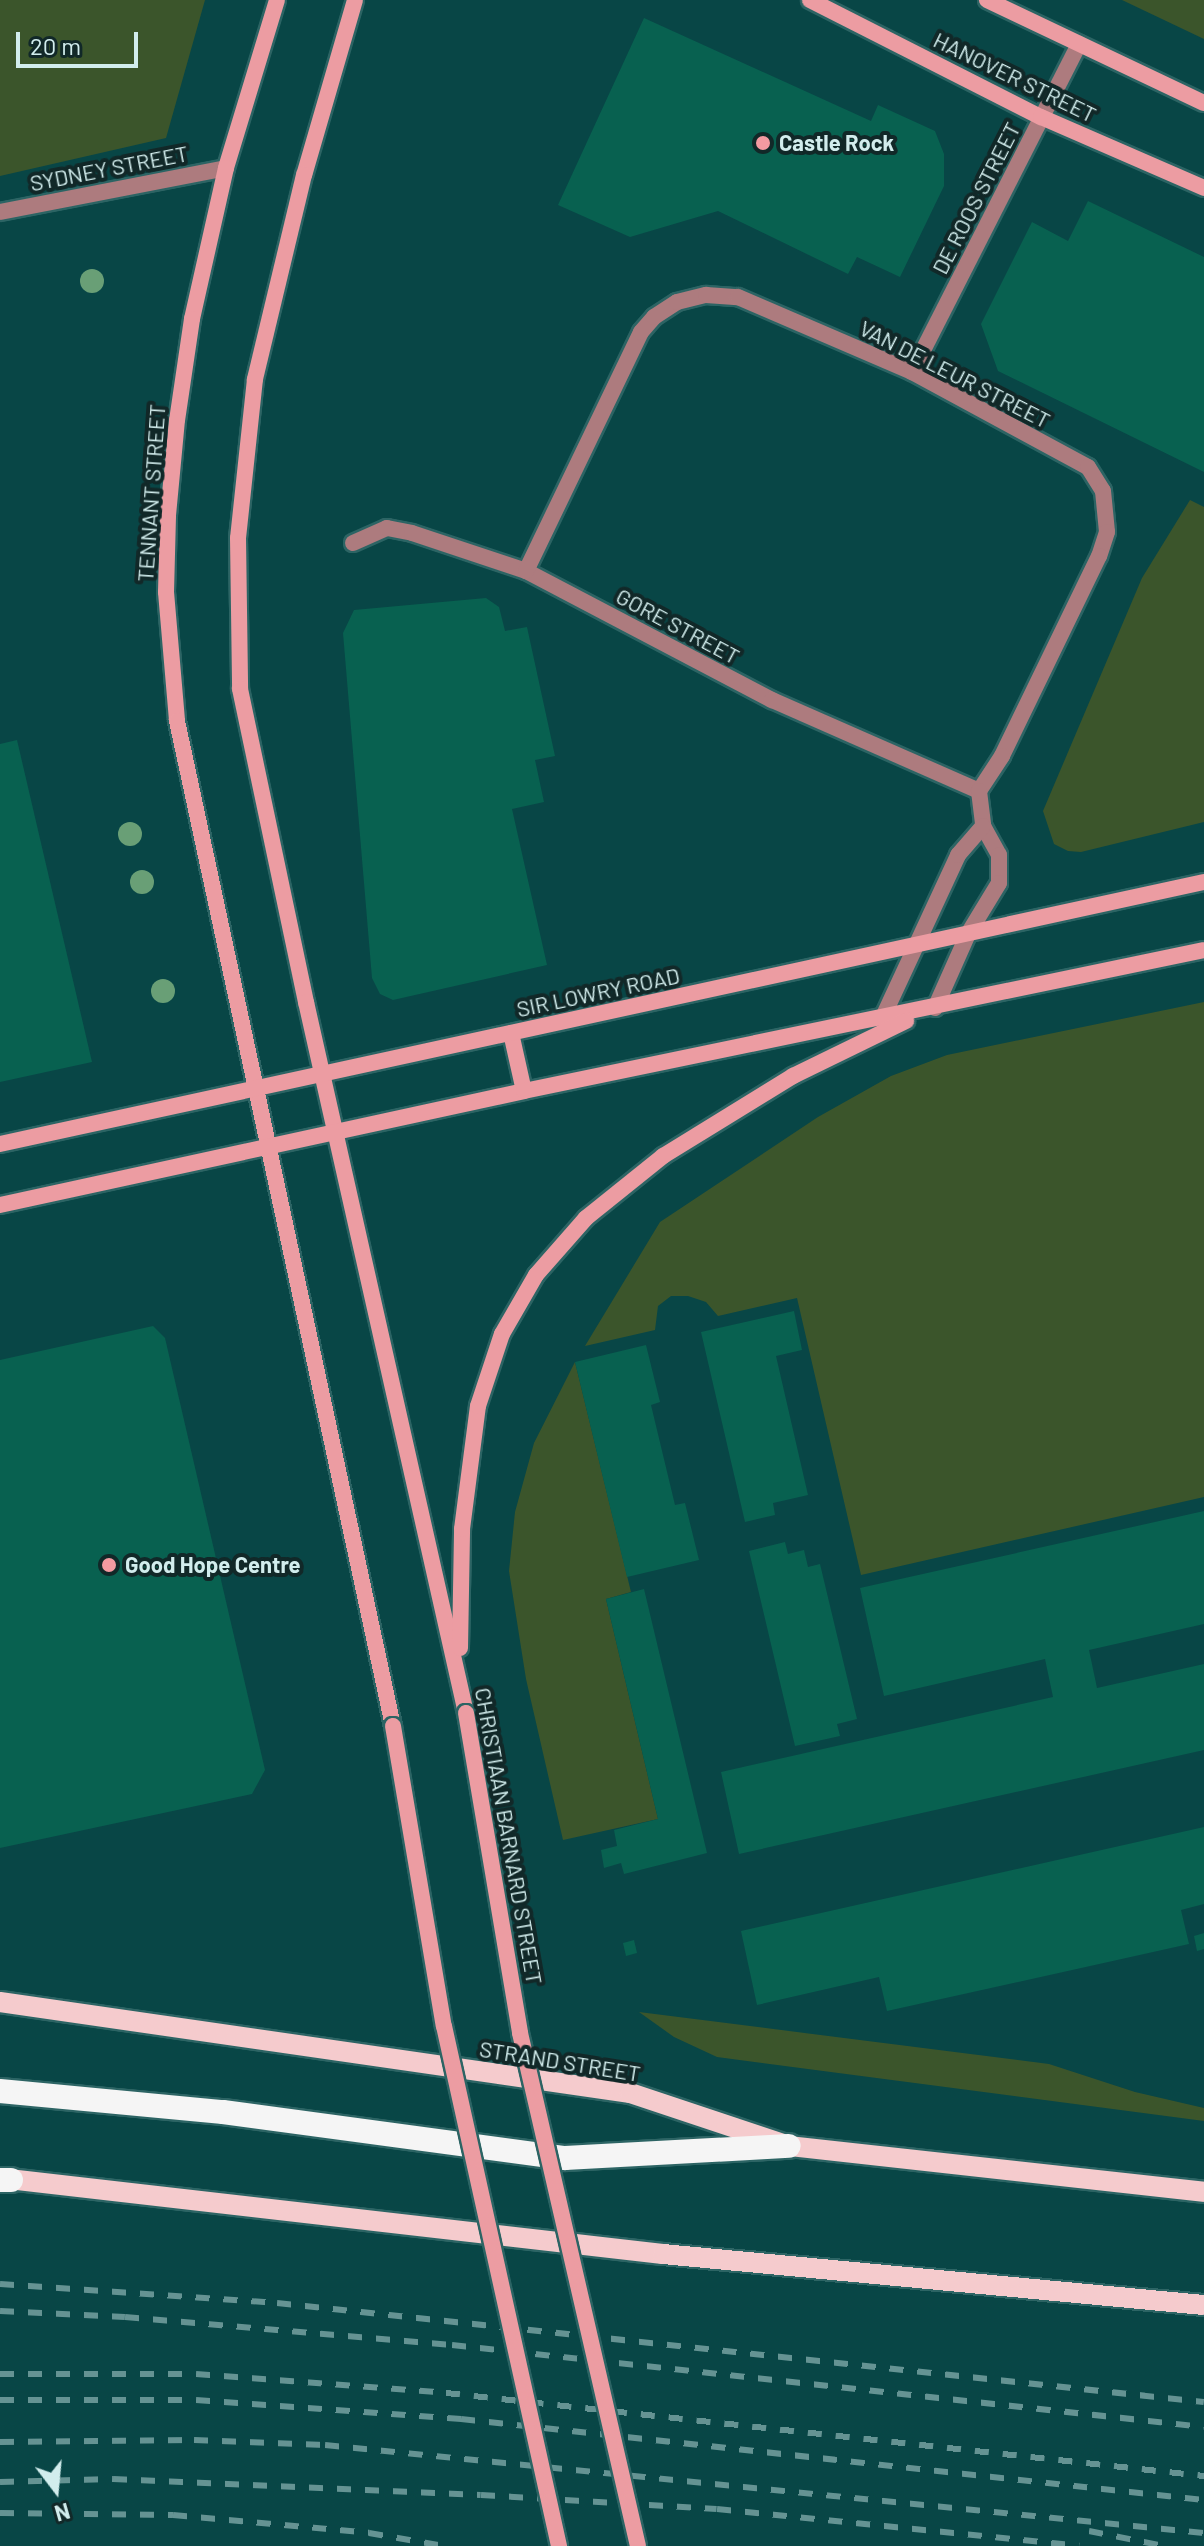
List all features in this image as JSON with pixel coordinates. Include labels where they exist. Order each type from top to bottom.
[{"type":"highway","points":[[0,2091],[223,2112],[565,2158],[789,2146]]},
{"type":"main road","name":"TENNANT STREET","points":[[269,1148],[177,721],[166,592],[168,516],[177,420],[192,319],[226,168],[277,0]]},
{"type":"main road","points":[[324,1074],[240,689],[238,538],[255,379],[304,175],[355,0]]},
{"type":"main road","name":"HANOVER STREET","points":[[810,0],[1041,117],[1204,188]]},
{"type":"main road","points":[[987,0],[1204,103]]},
{"type":"main road","name":"SIR LOWRY ROAD","points":[[0,1144],[1204,882]]},
{"type":"main road","points":[[0,1205],[524,1091],[1204,950]]},
{"type":"main road","points":[[460,1682],[462,1529],[478,1406],[502,1334],[536,1275],[586,1218],[663,1156],[793,1076],[935,1008]]},
{"type":"main road","points":[[511,1033],[524,1091]]},
{"type":"main road","name":"CHRISTIAAN BARNARD STREET","points":[[324,1074],[460,1682],[520,2033],[638,2546]]},
{"type":"main road","points":[[269,1148],[393,1726],[444,2026],[559,2546]]},
{"type":"main road","name":"STRAND STREET","points":[[0,2002],[630,2093],[789,2146],[1204,2192]]},
{"type":"main road","points":[[4,2179],[663,2254],[1204,2305]]},
{"type":"street","name":"DE ROOS STREET","points":[[912,372],[1079,44]]},
{"type":"street","name":"SYDNEY STREET","points":[[0,212],[226,168]]},
{"type":"street","name":"VAN DE LEUR STREET","points":[[526,571],[641,332],[654,317],[677,302],[706,295],[738,297],[912,372],[1088,467],[1103,491],[1107,513],[1107,532],[1099,556],[1002,756],[979,791]]},
{"type":"street","name":"GORE STREET","points":[[353,543],[387,528],[412,533],[526,571],[772,700],[979,791]]},
{"type":"street","points":[[935,1008],[968,934],[999,883],[999,855],[983,826],[979,791]]},
{"type":"street","points":[[882,1019],[958,855],[983,826]]},
{"type":"green space","points":[[0,0],[205,0],[166,138],[0,176]]},
{"type":"green space","points":[[1122,0],[1204,0],[1204,39]]},
{"type":"green space","points":[[1190,500],[1204,507],[1204,822],[1081,852],[1068,851],[1054,844],[1043,811],[1142,578]]},
{"type":"green space","points":[[1204,1002],[1204,1497],[861,1575],[797,1298],[718,1316],[706,1302],[688,1296],[671,1296],[658,1306],[655,1330],[585,1346],[660,1222],[818,1117],[891,1076],[947,1055]]},
{"type":"green space","points":[[575,1362],[631,1592],[606,1599],[658,1819],[563,1840],[526,1679],[509,1571],[515,1512],[534,1443]]},
{"type":"green space","points":[[639,2012],[1049,2064],[1135,2092],[1204,2108],[1204,2121],[717,2057],[674,2037]]},
{"type":"building","name":"Castle Rock","points":[[644,18],[871,121],[878,105],[935,131],[944,154],[944,186],[900,277],[857,257],[848,274],[718,211],[630,237],[558,205]]},
{"type":"building","points":[[1088,201],[1204,257],[1204,472],[998,371],[981,324],[1032,222],[1068,241]]},
{"type":"building","points":[[486,598],[499,607],[505,631],[527,627],[555,756],[535,760],[544,802],[512,809],[547,965],[393,1000],[380,994],[372,978],[343,633],[354,610]]},
{"type":"building","points":[[17,740],[92,1062],[0,1082],[0,744]]},
{"type":"building","points":[[794,1311],[802,1350],[776,1356],[808,1495],[773,1503],[775,1515],[745,1522],[701,1332]]},
{"type":"building","name":"Good Hope Centre","points":[[153,1326],[165,1338],[265,1770],[252,1794],[0,1848],[0,1360]]},
{"type":"building","points":[[646,1345],[660,1402],[651,1405],[675,1505],[685,1503],[699,1560],[627,1577],[575,1362]]},
{"type":"building","points":[[1204,1511],[1204,1624],[1089,1650],[1097,1688],[1204,1664],[1204,1750],[739,1854],[721,1772],[1053,1697],[1045,1659],[884,1696],[860,1588]]},
{"type":"building","points":[[785,1542],[788,1554],[804,1550],[808,1567],[820,1564],[857,1719],[837,1724],[840,1736],[795,1746],[749,1551]]},
{"type":"building","points":[[644,1589],[707,1853],[624,1874],[621,1863],[604,1868],[601,1850],[617,1846],[614,1830],[658,1819],[606,1599]]},
{"type":"building","points":[[1204,1827],[1204,1904],[1181,1910],[1189,1944],[887,2011],[879,1977],[757,2005],[741,1931]]},
{"type":"building","points":[[1204,1933],[1204,1949],[1197,1951],[1194,1936]]},
{"type":"building","points":[[634,1940],[637,1953],[626,1956],[623,1943]]},
{"type":"railway","points":[[0,2284],[277,2303],[1204,2402]]},
{"type":"railway","points":[[0,2311],[125,2317],[452,2345],[1204,2427]]},
{"type":"railway","points":[[0,2374],[196,2374],[446,2393],[1204,2476]]},
{"type":"railway","points":[[0,2400],[196,2400],[461,2419],[1204,2500]]},
{"type":"railway","points":[[0,2442],[194,2440],[325,2445],[1204,2533]]},
{"type":"railway","points":[[0,2482],[113,2479],[481,2495],[717,2509],[1079,2546]]},
{"type":"railway","points":[[0,2513],[173,2515],[369,2533],[444,2546]]},
{"type":"railway","points":[[1089,2531],[1164,2546]]},
{"type":"place","name":"Castle Rock","points":[[763,143]]},
{"type":"place","name":"Good Hope Centre","points":[[109,1565]]}]
